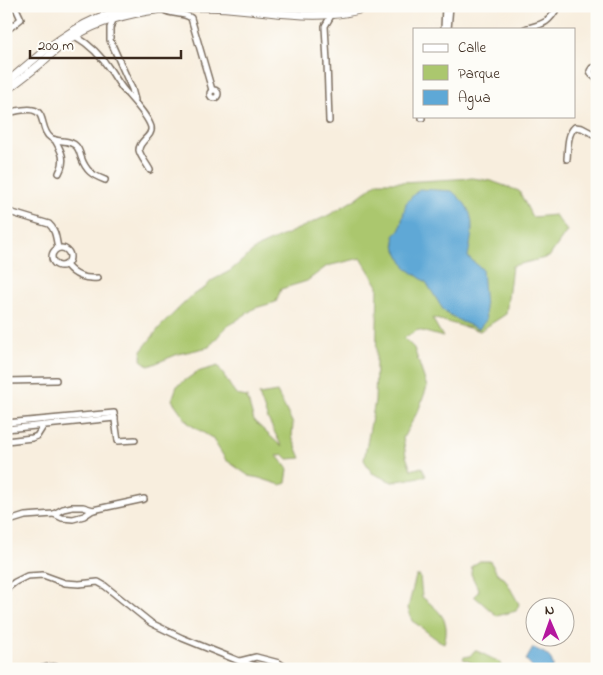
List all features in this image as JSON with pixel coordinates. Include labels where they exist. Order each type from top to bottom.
[{"type":"street","points":[[6,31],[21,19],[15,6]]},
{"type":"street","points":[[6,82],[59,40],[78,28],[108,14],[141,6]]},
{"type":"street","points":[[280,6],[326,9],[349,6]]},
{"type":"street","points":[[6,91],[75,36],[95,26],[130,15],[161,8],[197,7],[237,8],[316,15],[345,13],[370,6]]},
{"type":"street","points":[[444,28],[446,6]]},
{"type":"street","points":[[448,28],[450,6]]},
{"type":"street","points":[[528,28],[542,24],[550,19],[558,6]]},
{"type":"street","points":[[191,18],[197,7]]},
{"type":"street","points":[[161,8],[168,12],[187,15],[191,18],[208,70],[212,90]]},
{"type":"street","points":[[328,121],[325,26],[332,14]]},
{"type":"street","points":[[316,15],[325,26]]},
{"type":"street","points":[[113,20],[110,28],[110,40],[132,89],[136,103]]},
{"type":"street","points":[[75,36],[85,42],[110,70],[150,124],[150,134],[139,147],[150,170]]},
{"type":"street","points":[[110,70],[120,63]]},
{"type":"street","points":[[597,66],[590,71],[592,76],[597,79]]},
{"type":"street","points":[[6,112],[35,110],[41,115],[46,134],[55,140],[71,143],[77,147],[87,170],[105,180]]},
{"type":"street","points":[[568,159],[569,138],[575,127],[582,128],[597,136]]},
{"type":"street","points":[[55,140],[64,159],[59,173]]},
{"type":"street","points":[[6,211],[49,224],[55,231],[58,248]]},
{"type":"street","points":[[58,248],[65,248],[70,253],[70,260],[66,265],[58,266],[53,261],[52,253],[58,248]]},
{"type":"street","points":[[66,265],[70,271],[78,276],[88,279],[98,278]]},
{"type":"street","points":[[6,381],[56,380]]},
{"type":"street","points":[[6,429],[47,423],[114,418],[118,441],[135,440]]},
{"type":"street","points":[[6,423],[47,423]]},
{"type":"street","points":[[6,441],[37,436],[47,423]]},
{"type":"street","points":[[54,514],[62,518],[73,519],[84,516],[93,510],[144,499]]},
{"type":"street","points":[[6,522],[25,516],[54,514],[72,507],[83,507],[93,510]]},
{"type":"street","points":[[6,589],[27,576],[43,575],[65,583],[98,582],[151,623],[182,638],[239,661],[265,669]]},
{"type":"street","points":[[239,661],[256,657],[279,663],[288,669]]},
{"type":"street","points":[[40,669],[50,666],[64,669]]},
{"type":"green space","points":[[473,178],[491,181],[519,191],[532,217],[555,215],[567,231],[549,257],[512,266],[506,314],[480,331],[432,318],[443,337],[418,330],[404,338],[414,348],[427,387],[419,409],[403,438],[411,470],[422,467],[426,476],[392,482],[372,473],[364,460],[375,401],[378,286],[361,258],[327,266],[307,281],[281,289],[276,302],[255,308],[225,328],[209,347],[178,354],[149,366],[141,360],[142,350],[160,327],[179,308],[194,294],[205,288],[211,281],[230,271],[258,247],[329,215],[357,198],[378,182]]},
{"type":"green space","points":[[218,366],[236,395],[247,397],[254,421],[282,447],[267,417],[259,395],[277,392],[293,424],[292,437],[301,458],[288,459],[283,454],[277,456],[288,469],[286,483],[281,485],[249,476],[226,460],[212,438],[189,424],[172,400],[177,386],[197,372]]},
{"type":"green space","points":[[480,561],[490,561],[497,573],[505,579],[519,604],[516,611],[497,616],[474,596],[479,591],[471,574],[472,566]]},
{"type":"green space","points":[[416,576],[420,576],[422,597],[439,612],[445,622],[446,635],[444,643],[412,621],[408,608]]},
{"type":"green space","points":[[475,650],[501,663],[501,669],[486,669],[463,659],[470,656]]},
{"type":"water","points":[[419,189],[452,191],[463,202],[471,216],[472,229],[468,257],[482,269],[486,320],[479,329],[460,321],[444,311],[426,282],[406,268],[396,250],[394,236],[400,229],[406,203]]},
{"type":"water","points":[[533,648],[550,658],[553,669],[531,669],[532,666],[526,660]]}]
